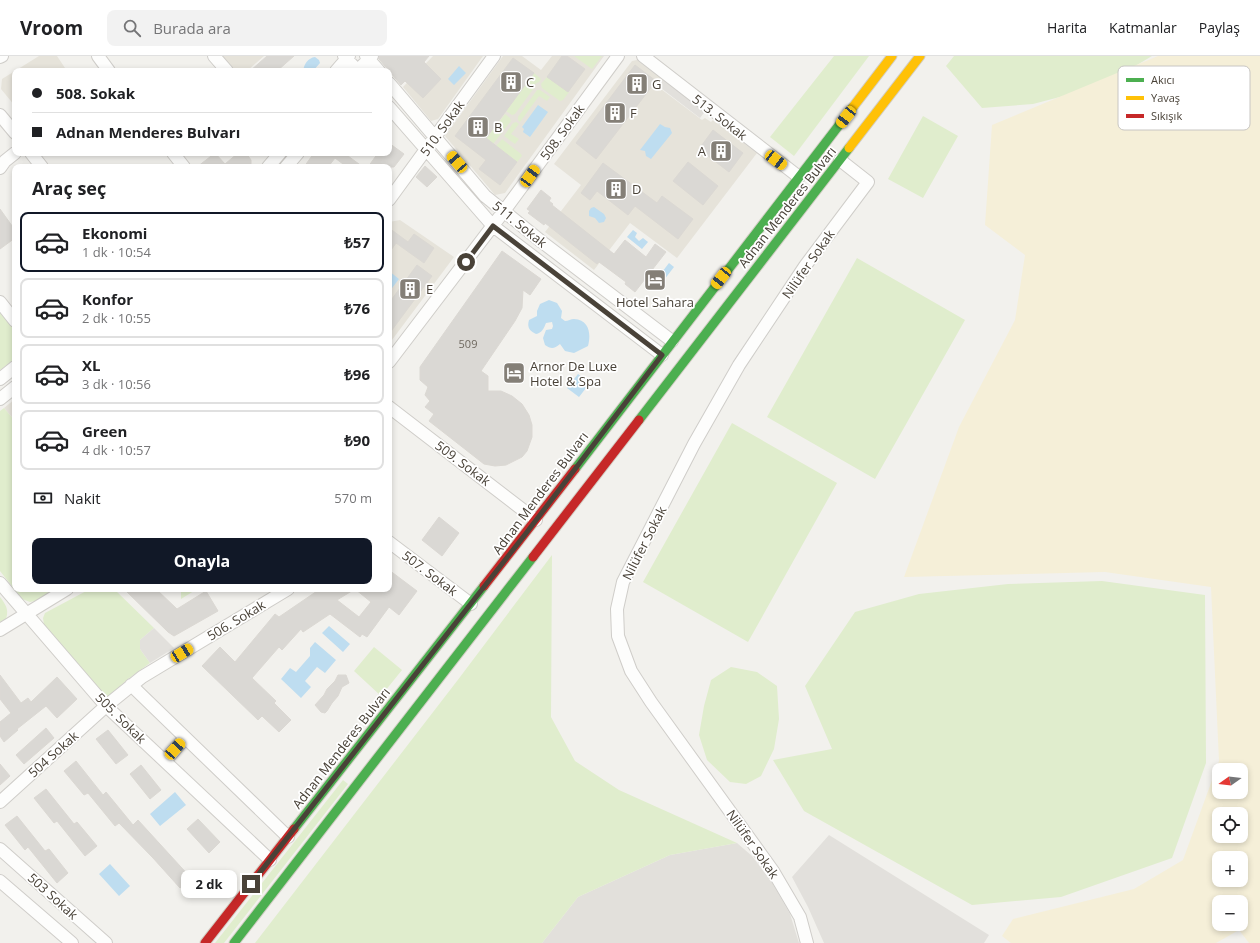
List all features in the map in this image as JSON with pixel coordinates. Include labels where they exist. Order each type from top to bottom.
[{"type":"main road","name":"Adnan Menderes Bulvarı","points":[[205,943],[536,520],[892,56]]},
{"type":"main road","name":"Adnan Menderes Bulvarı","points":[[234,943],[920,56]]},
{"type":"street","points":[[98,56],[107,68]]},
{"type":"street","points":[[214,56],[224,68]]},
{"type":"street","name":"510. Sokak","points":[[392,196],[494,56]]},
{"type":"street","name":"508. Sokak","points":[[392,358],[504,212],[618,56]]},
{"type":"street","name":"513. Sokak","points":[[643,56],[799,177]]},
{"type":"street","points":[[338,68],[346,57],[355,68]]},
{"type":"street","points":[[360,68],[369,57],[376,68]]},
{"type":"street","name":"511. Sokak","points":[[392,86],[485,196],[542,242],[672,341]]},
{"type":"street","name":"511. Sokak","points":[[392,110],[493,226],[662,355]]},
{"type":"street","points":[[0,115],[12,129]]},
{"type":"street","points":[[0,168],[5,161],[12,155]]},
{"type":"street","points":[[33,156],[40,164]]},
{"type":"street","points":[[175,156],[182,164]]},
{"type":"street","points":[[271,164],[277,156]]},
{"type":"street","points":[[289,164],[295,156]]},
{"type":"street","name":"Nilüfer Sokak","points":[[807,943],[800,917],[773,871],[650,702],[631,671],[618,636],[617,609],[623,582],[694,444],[739,365],[805,266],[868,182],[840,160]]},
{"type":"street","points":[[0,302],[12,316]]},
{"type":"street","points":[[0,379],[12,369]]},
{"type":"street","points":[[0,399],[12,389]]},
{"type":"street","name":"509. Sokak","points":[[392,409],[536,520]]},
{"type":"street","name":"507. Sokak","points":[[392,544],[470,604]]},
{"type":"street","name":"505. Sokak","points":[[0,582],[106,706],[270,860]]},
{"type":"street","points":[[0,630],[61,592]]},
{"type":"street","name":"506. Sokak","points":[[106,706],[142,677],[283,592]]},
{"type":"street","points":[[131,685],[288,837]]},
{"type":"street","name":"504 Sokak","points":[[0,802],[106,706]]},
{"type":"street","points":[[165,761],[185,738]]},
{"type":"street","name":"503 Sokak","points":[[0,849],[106,943]]},
{"type":"street","name":"503 Sokak","points":[[2,887],[72,943]]},
{"type":"shaded area","points":[[39,56],[57,56],[65,68],[20,68]]},
{"type":"shaded area","points":[[222,56],[264,56],[250,68],[232,68]]},
{"type":"shaded area","points":[[433,56],[483,56],[438,119],[431,121],[403,87]]},
{"type":"shaded area","points":[[503,56],[522,56],[541,70],[552,56],[604,56],[505,193],[495,195],[445,136]]},
{"type":"shaded area","points":[[637,60],[662,79],[657,86],[702,120],[705,118],[711,122],[713,120],[757,153],[677,258],[630,223],[594,270],[545,232],[581,185],[554,164],[632,61]]},
{"type":"shaded area","points":[[12,73],[12,102],[1,89],[2,79]]},
{"type":"shaded area","points":[[663,77],[706,110],[700,118],[657,85]]},
{"type":"shaded area","points":[[400,220],[454,257],[392,340],[392,221]]},
{"type":"shaded area","points":[[12,401],[12,417],[4,408]]},
{"type":"shaded area","points":[[154,628],[174,648],[150,663],[140,649],[140,640]]},
{"type":"shaded area","points":[[829,835],[989,935],[984,943],[824,943],[808,907],[792,877]]},
{"type":"shaded area","points":[[737,843],[752,856],[771,881],[790,914],[799,943],[542,943],[578,897],[670,855]]},
{"type":"green space","points":[[574,56],[602,56],[592,69]]},
{"type":"green space","points":[[834,56],[869,56],[794,156],[770,137]]},
{"type":"green space","points":[[954,56],[1152,56],[1135,66],[1118,66],[1118,76],[1102,86],[1033,104],[982,108],[946,66]]},
{"type":"green space","points":[[534,73],[541,79],[535,84],[534,88],[515,114],[512,115],[506,111]]},
{"type":"green space","points":[[547,77],[569,92],[563,100],[560,101],[542,88],[541,84]]},
{"type":"green space","points":[[537,90],[540,90],[550,97],[547,101],[539,96],[520,122],[518,117]]},
{"type":"green space","points":[[505,114],[511,121],[483,157],[476,152]]},
{"type":"green space","points":[[923,116],[958,136],[923,198],[888,179]]},
{"type":"green space","points":[[516,122],[519,124],[511,134],[519,139],[515,144],[504,136],[513,123]]},
{"type":"green space","points":[[502,139],[521,154],[522,156],[517,162],[496,146]]},
{"type":"green space","points":[[857,258],[965,320],[875,479],[767,417]]},
{"type":"green space","points":[[0,309],[12,324],[12,361],[0,370]]},
{"type":"green space","points":[[4,408],[12,417],[12,586],[0,571],[0,411]]},
{"type":"green space","points":[[732,423],[837,483],[748,642],[643,582]]},
{"type":"green space","points":[[552,555],[551,717],[575,761],[619,790],[737,843],[670,855],[578,897],[542,943],[255,943],[457,681]]},
{"type":"green space","points":[[1102,581],[1205,595],[1206,763],[1172,858],[1061,897],[972,905],[804,811],[773,760],[832,749],[805,686],[855,612],[919,594],[1008,584]]},
{"type":"green space","points":[[16,592],[50,592],[35,601],[30,602],[22,599]]},
{"type":"green space","points":[[84,592],[117,592],[154,628],[140,640],[140,649],[150,663],[128,679],[107,698],[44,625],[43,618],[45,613]]},
{"type":"green space","points":[[181,592],[192,592],[181,599]]},
{"type":"green space","points":[[0,597],[7,612],[6,619],[0,622]]},
{"type":"green space","points":[[374,647],[402,670],[381,696],[354,671]]},
{"type":"green space","points":[[731,667],[757,672],[777,686],[779,719],[774,749],[761,776],[746,784],[730,782],[707,760],[699,735],[704,706],[711,680]]},
{"type":"green space","points":[[343,780],[348,784],[224,943],[215,943]]},
{"type":"sand","points":[[1158,56],[1260,56],[1260,943],[1249,943],[1240,931],[1248,931],[1248,895],[1212,895],[1212,931],[1237,931],[1216,943],[1011,943],[1002,936],[1013,919],[1134,889],[1183,860],[1212,780],[1212,799],[1248,799],[1248,763],[1218,763],[1211,587],[1105,572],[904,577],[959,427],[1015,320],[1025,255],[985,225],[992,125],[1118,73],[1118,130],[1250,130],[1250,66],[1134,66]]},
{"type":"water","points":[[315,57],[320,63],[316,68],[304,68],[304,66],[310,59]]},
{"type":"water","points":[[459,66],[466,73],[454,85],[448,79]]},
{"type":"water","points":[[538,105],[548,112],[530,137],[523,132],[524,129],[522,127]]},
{"type":"water","points":[[660,124],[670,128],[672,133],[651,159],[646,156],[645,151],[640,150]]},
{"type":"water","points":[[594,207],[604,214],[606,218],[604,222],[599,223],[595,218],[589,216],[589,211]]},
{"type":"water","points":[[633,230],[637,233],[635,237],[639,241],[643,238],[648,242],[642,249],[627,237]]},
{"type":"water","points":[[669,263],[674,267],[664,280],[659,276]]},
{"type":"water","points":[[392,273],[399,279],[392,288]]},
{"type":"water","points":[[549,300],[557,303],[562,311],[561,318],[565,321],[574,319],[583,322],[586,325],[589,333],[588,346],[574,353],[565,351],[560,344],[552,348],[545,345],[543,338],[546,330],[552,329],[552,322],[546,323],[540,333],[536,334],[530,330],[528,327],[529,320],[537,316],[537,311],[540,304]]},
{"type":"water","points":[[578,374],[590,383],[579,397],[567,388]]},
{"type":"water","points":[[329,626],[350,644],[343,652],[322,633]]},
{"type":"water","points":[[315,642],[336,660],[325,673],[317,667],[305,681],[311,687],[301,698],[281,679],[290,668],[296,672],[310,656],[310,648]]},
{"type":"water","points":[[175,792],[186,805],[160,826],[150,814]]},
{"type":"water","points":[[110,864],[130,886],[119,896],[99,874]]},
{"type":"building","points":[[267,56],[294,56],[280,68],[253,68]]},
{"type":"building","points":[[379,56],[429,56],[424,62],[441,79],[423,98],[405,81],[401,85],[392,74],[392,68],[387,68],[379,59]]},
{"type":"building","points":[[562,56],[567,56],[585,69],[568,92],[547,77]]},
{"type":"building","points":[[513,58],[534,73],[486,138],[517,162],[500,185],[479,169],[486,160],[455,136]]},
{"type":"building","points":[[635,65],[656,81],[596,159],[576,143]]},
{"type":"building","name":"A","points":[[713,130],[743,153],[729,172],[699,149]]},
{"type":"building","points":[[392,145],[404,154],[394,167],[392,167],[392,164],[370,164],[376,156],[392,156]]},
{"type":"building","points":[[211,156],[218,156],[225,164],[201,164]]},
{"type":"building","points":[[234,156],[248,156],[251,160],[251,164],[225,164]]},
{"type":"building","points":[[312,156],[348,156],[359,164],[343,164],[335,158],[330,164],[306,164]]},
{"type":"building","points":[[688,162],[718,186],[703,205],[673,181]]},
{"type":"building","points":[[603,163],[657,203],[662,196],[693,219],[678,239],[635,206],[628,215],[597,191],[590,200],[581,193]]},
{"type":"building","points":[[425,166],[437,177],[427,187],[416,177]]},
{"type":"building","points":[[541,190],[551,198],[549,201],[553,204],[552,205],[614,254],[625,240],[646,257],[655,244],[666,252],[635,292],[625,284],[626,282],[599,262],[597,264],[545,223],[544,225],[528,213],[530,211],[527,209]]},
{"type":"building","points":[[0,209],[12,226],[12,240],[0,249]]},
{"type":"building","points":[[392,230],[408,242],[414,234],[434,248],[424,263],[396,243],[392,249]]},
{"type":"building","name":"Arnor De Luxe Hotel & Spa","points":[[502,251],[541,279],[530,295],[523,290],[522,308],[515,321],[481,371],[488,376],[488,391],[501,391],[512,396],[522,404],[529,415],[532,425],[532,437],[527,451],[522,457],[506,465],[495,466],[484,464],[429,421],[434,414],[425,407],[430,401],[425,395],[428,387],[420,380],[420,367]]},
{"type":"building","name":"E","points":[[417,265],[432,276],[392,330],[392,299]]},
{"type":"building","points":[[439,517],[459,533],[442,556],[422,540]]},
{"type":"building","points":[[392,572],[417,591],[399,615],[389,607],[367,637],[362,634],[360,637],[330,614],[303,632],[301,629],[282,650],[279,647],[252,678],[276,701],[274,703],[291,720],[279,732],[262,716],[258,720],[202,666],[220,647],[235,662],[275,614],[279,617],[316,592],[350,592],[337,600],[359,617],[371,602],[359,592],[392,592]]},
{"type":"building","points":[[127,592],[159,592],[177,609],[207,592],[218,611],[174,636]]},
{"type":"building","points":[[0,675],[21,703],[28,698],[31,702],[57,677],[77,699],[57,718],[46,706],[17,729],[18,730],[4,742],[0,736],[0,722],[11,713],[0,699]]},
{"type":"building","points":[[338,675],[346,675],[349,683],[342,687],[338,696],[327,711],[325,713],[321,712],[315,705],[335,681]]},
{"type":"building","points":[[46,728],[54,738],[24,764],[16,755]]},
{"type":"building","points":[[108,730],[128,755],[116,764],[96,739]]},
{"type":"building","points":[[76,761],[103,795],[106,792],[133,825],[138,820],[191,878],[180,888],[119,823],[115,826],[88,793],[84,795],[64,771]]},
{"type":"building","points":[[0,764],[10,776],[0,785]]},
{"type":"building","points":[[141,765],[161,790],[150,799],[130,774]]},
{"type":"building","points":[[46,789],[74,824],[77,822],[97,846],[85,856],[57,821],[54,823],[34,798]]},
{"type":"building","points":[[17,816],[45,851],[49,849],[68,873],[57,883],[28,847],[25,850],[5,825]]},
{"type":"building","points":[[198,819],[220,842],[209,853],[187,829]]},
{"type":"traffic: fast","points":[[575,469],[853,107]]},
{"type":"traffic: fast","points":[[639,420],[849,148]]},
{"type":"traffic: fast","points":[[234,943],[533,557]]},
{"type":"traffic: fast","points":[[294,829],[484,586]]},
{"type":"traffic: slow","points":[[853,107],[892,56]]},
{"type":"traffic: slow","points":[[849,148],[920,56]]},
{"type":"traffic: jam","points":[[533,557],[639,420]]},
{"type":"traffic: jam","points":[[484,586],[575,469]]},
{"type":"traffic: jam","points":[[205,943],[294,829]]},
{"type":"place","name":"C","points":[[511,82]]},
{"type":"place","name":"G","points":[[637,84]]},
{"type":"place","name":"F","points":[[615,113]]},
{"type":"place","name":"B","points":[[478,127]]},
{"type":"place","name":"A","points":[[721,151]]},
{"type":"place","name":"D","points":[[616,189]]},
{"type":"place","name":"Hotel Sahara","points":[[655,280]]},
{"type":"place","name":"E","points":[[410,289]]},
{"type":"place","name":"Arnor De Luxe Hotel & Spa","points":[[514,373]]},
{"type":"route","points":[[251,884],[527,532],[662,355],[493,226],[466,262]]}]
